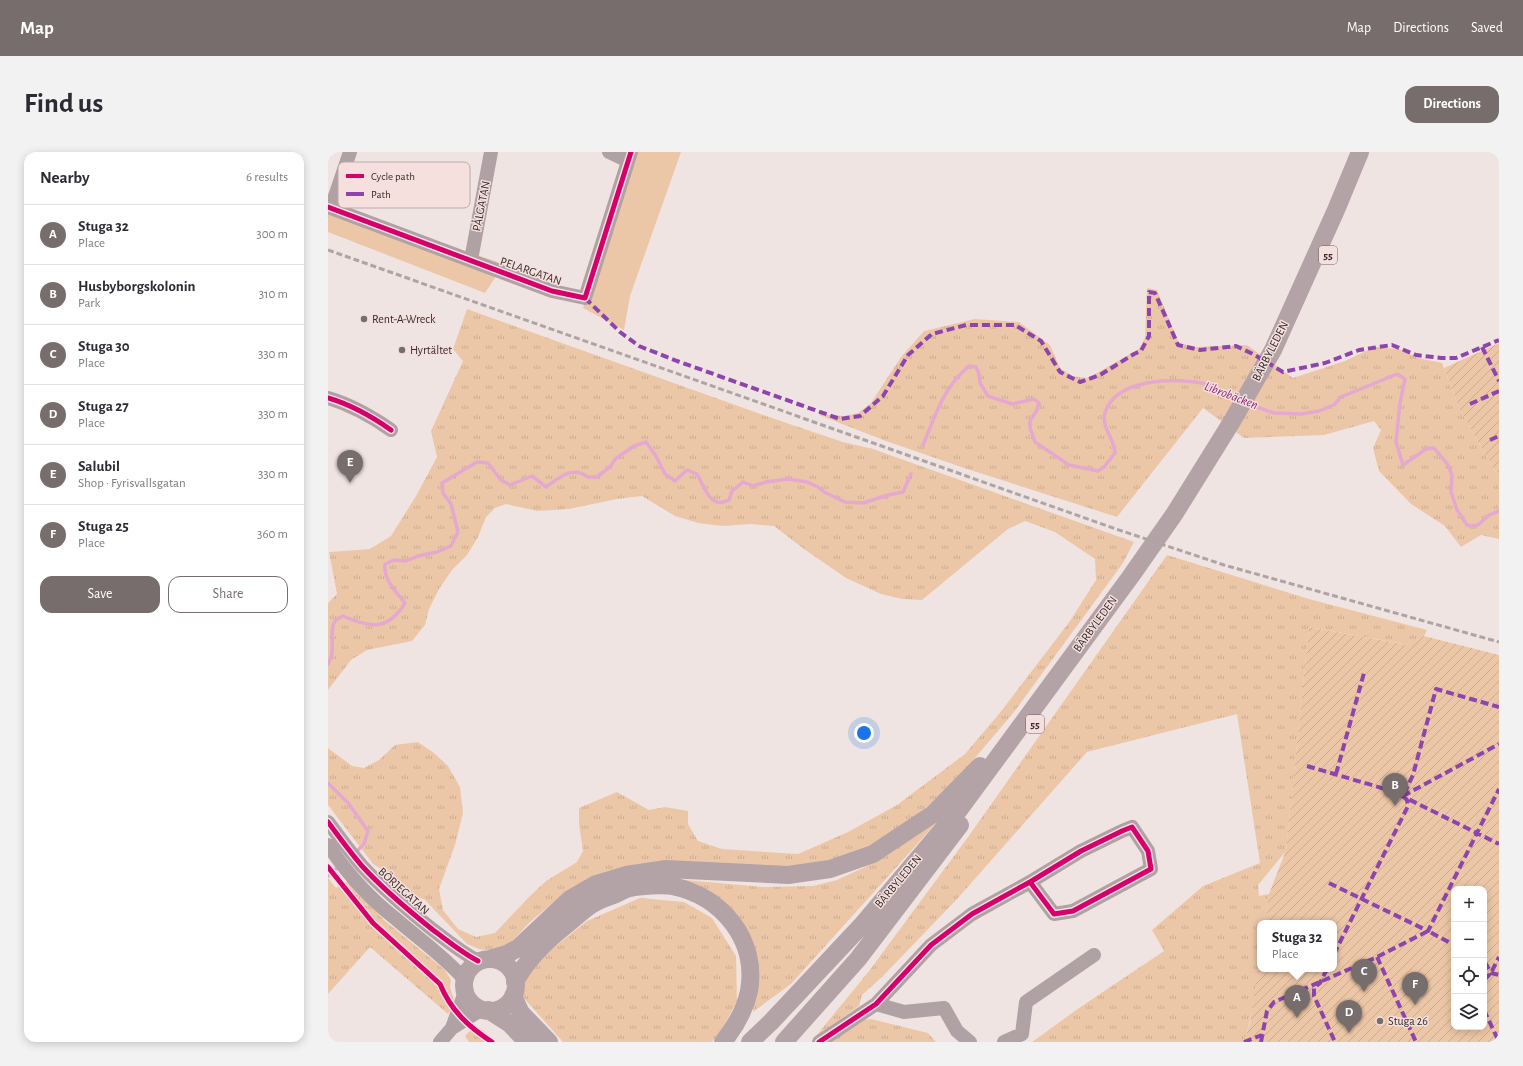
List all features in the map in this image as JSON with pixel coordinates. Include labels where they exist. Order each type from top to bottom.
[{"type":"main road","name":"BÄRBYLEDEN","points":[[1277,353],[1360,152]]},
{"type":"main road","name":"BÄRBYLEDEN","points":[[784,1042],[858,959],[930,867],[1135,578],[1277,353],[1311,295],[1348,212],[1371,152]]},
{"type":"main road","name":"BÄRBYLEDEN","points":[[750,1042],[771,1022],[866,920],[959,810],[1011,738],[1135,578]]},
{"type":"main road","points":[[526,1042],[510,1024],[472,1003],[465,986],[471,967],[484,960],[507,954],[518,948],[570,899],[596,884],[626,875],[666,868],[788,875],[830,870],[873,854],[933,814],[977,769],[1011,738]]},
{"type":"main road","points":[[485,1010],[496,1010],[509,1002],[521,970],[532,956],[559,931],[592,904],[629,888],[671,886],[695,893],[714,903],[731,921],[741,936],[748,953],[750,974],[749,992],[741,1015],[723,1042]]},
{"type":"main road","points":[[484,960],[498,960],[509,968],[513,975],[514,989],[521,1014],[549,1042]]},
{"type":"street","points":[[346,162],[350,152]]},
{"type":"street","name":"PÅLGATAN","points":[[471,260],[491,152]]},
{"type":"street","points":[[609,152],[630,156]]},
{"type":"street","name":"PELARGATAN","points":[[330,208],[552,291],[585,298],[630,156]]},
{"type":"street","points":[[330,208],[338,186]]},
{"type":"street","points":[[328,398],[345,403],[369,415],[391,430]]},
{"type":"street","name":"BÖRJEGATAN","points":[[328,822],[334,845],[356,870],[379,904],[446,959],[465,986]]},
{"type":"street","points":[[819,1042],[876,1004],[930,945],[972,914],[1030,882],[1081,851],[1132,827],[1148,851],[1151,869],[1073,911],[1054,914],[1030,882]]},
{"type":"street","name":"BÖRJEGATAN","points":[[356,870],[455,947],[484,960]]},
{"type":"street","points":[[1004,1042],[1022,1034],[1026,1002],[1094,954]]},
{"type":"street","points":[[452,1028],[465,986]]},
{"type":"street","points":[[876,1004],[904,1012],[944,1008],[957,1031],[970,1042]]},
{"type":"street","points":[[440,1042],[452,1028],[485,1010]]},
{"type":"green space","points":[[637,152],[681,152],[630,296],[624,330],[583,308]]},
{"type":"green space","points":[[328,206],[504,264],[485,293],[328,232]]},
{"type":"green space","points":[[1147,288],[1157,290],[1179,343],[1196,347],[1247,345],[1293,378],[1345,361],[1374,347],[1399,349],[1418,358],[1442,363],[1460,410],[1494,470],[1499,474],[1499,539],[1481,535],[1461,547],[1445,526],[1411,504],[1379,471],[1373,448],[1381,430],[1374,421],[1324,435],[1244,438],[1203,408],[1117,517],[964,468],[886,441],[819,415],[823,413],[844,416],[858,413],[871,403],[901,357],[924,331],[975,319],[1019,322],[1050,345],[1060,368],[1072,376],[1088,378],[1139,349],[1145,338]]},
{"type":"green space","points":[[467,309],[766,416],[843,442],[873,449],[1134,542],[1123,563],[1014,712],[964,771],[932,803],[869,851],[810,867],[669,863],[560,897],[530,922],[506,948],[498,952],[479,949],[467,944],[425,900],[397,889],[384,871],[373,864],[328,805],[328,748],[352,766],[364,768],[379,760],[395,745],[418,742],[434,753],[448,766],[460,787],[463,813],[455,845],[439,889],[443,910],[458,929],[476,937],[495,933],[546,881],[577,862],[583,851],[579,824],[579,808],[617,792],[649,810],[665,807],[688,811],[688,824],[698,841],[722,849],[798,854],[848,832],[897,805],[965,754],[999,714],[1070,621],[1096,580],[1095,559],[1055,532],[1025,521],[1008,529],[922,600],[902,599],[881,594],[846,578],[774,526],[751,524],[722,526],[698,523],[675,516],[642,496],[617,499],[569,509],[537,511],[506,504],[495,508],[486,517],[478,537],[467,555],[452,570],[439,589],[429,609],[425,625],[412,641],[367,650],[351,660],[328,690],[328,603],[337,594],[329,552],[370,549],[391,536],[416,496],[437,457],[431,431],[463,361],[453,349]]},
{"type":"green space","points":[[1499,343],[1499,474],[1494,470],[1460,410],[1444,368]]},
{"type":"green space","points":[[1167,555],[1309,599],[1427,630],[1424,636],[1409,645],[1309,627],[1286,851],[1258,885],[1259,896],[1269,894],[1265,920],[1257,920],[1256,983],[1252,1013],[1244,1042],[1032,1042],[1079,1008],[1164,951],[1152,930],[1203,886],[1260,863],[1237,714],[1087,752],[958,898],[883,976],[862,995],[859,1006],[816,1036],[869,971],[968,837]]},
{"type":"green space","points":[[1309,627],[1408,645],[1424,636],[1499,655],[1499,1042],[1244,1042],[1250,1023],[1257,972],[1337,972],[1337,920],[1265,920],[1269,894],[1286,850]]},
{"type":"green space","points":[[938,821],[791,984],[753,1012],[756,963],[724,905],[685,880],[763,887],[813,886],[837,880],[880,860]]},
{"type":"green space","points":[[328,878],[336,888],[348,881],[384,920],[445,970],[451,980],[450,987],[455,1004],[448,1014],[370,947],[328,994]]},
{"type":"green space","points":[[640,898],[684,902],[712,918],[736,956],[737,1001],[721,1031],[712,1042],[563,1042],[522,996],[522,981],[538,960],[587,921]]},
{"type":"green space","points":[[871,1019],[928,1033],[936,1042],[832,1042],[847,1022]]},
{"type":"green space","points":[[475,1025],[484,1031],[493,1042],[469,1042],[465,1036]]},
{"type":"waterway","name":"Librobäcken","points":[[923,445],[936,412],[946,392],[960,374],[969,366],[976,367],[979,374],[980,383],[988,396],[1012,404],[1034,399],[1039,403],[1037,410],[1030,421],[1030,428],[1035,442],[1069,465],[1098,471],[1104,467],[1115,453],[1113,443],[1106,429],[1104,418],[1111,401],[1121,393],[1148,383],[1179,381],[1206,384],[1239,400]]},
{"type":"waterway","name":"Librobäcken","points":[[1248,404],[1274,413],[1301,414],[1319,411],[1334,405],[1341,397],[1397,374],[1405,379],[1400,403],[1396,442],[1403,465],[1426,449],[1434,448],[1448,465],[1452,475],[1451,492],[1457,510],[1467,525],[1478,525],[1489,515],[1499,511]]},
{"type":"waterway","name":"Librobäcken","points":[[328,664],[332,653],[332,630],[336,620],[343,616],[370,625],[385,623],[392,619],[405,603],[388,580],[385,564],[394,560],[406,561],[418,556],[437,552],[451,546],[458,532],[451,504],[443,493],[442,483],[477,462],[488,463],[501,480],[510,485],[532,476],[546,487],[566,474],[571,473],[577,472],[588,477],[597,477],[611,466],[615,459],[634,446],[646,442],[656,456],[665,474],[675,481],[687,470],[697,474],[708,495],[717,502],[729,500],[732,491],[743,482],[753,486],[766,482],[788,479],[807,482],[845,502],[863,503],[903,492],[911,474]]},
{"type":"waterway","name":"Librobäcken","points":[[328,783],[348,803],[368,831],[364,844],[355,853]]},
{"type":"waterway","name":"Librobäcken","points":[[328,876],[339,866]]},
{"type":"railway","points":[[328,250],[1116,529],[1224,565],[1499,642]]},
{"type":"marked path","points":[[585,298],[620,332],[639,346],[840,419],[860,416],[883,396],[908,355],[932,334],[966,325],[1015,325],[1041,341],[1060,372],[1080,382],[1100,375],[1141,351],[1149,336],[1149,292],[1155,293],[1178,345],[1200,350],[1236,346],[1253,354],[1283,372],[1325,363],[1359,350],[1392,345],[1416,355],[1456,358],[1499,340]]},
{"type":"marked path","points":[[1482,347],[1499,381]]},
{"type":"marked path","points":[[1470,404],[1499,391]]},
{"type":"marked path","points":[[1490,440],[1499,436]]},
{"type":"marked path","points":[[1336,774],[1364,673]]},
{"type":"marked path","points":[[1337,948],[1408,806],[1407,800],[1403,796],[1413,775],[1436,689],[1499,707]]},
{"type":"marked path","points":[[1403,796],[1499,744]]},
{"type":"marked path","points":[[1307,766],[1392,791],[1499,844]]},
{"type":"marked path","points":[[1329,883],[1428,931],[1499,789]]},
{"type":"marked path","points":[[1261,1042],[1267,1011],[1274,1002],[1377,957],[1428,931],[1451,943]]},
{"type":"marked path","points":[[1377,957],[1416,1042]]},
{"type":"marked path","points":[[1487,977],[1491,973],[1499,957]]},
{"type":"marked path","points":[[1487,966],[1491,973],[1499,975]]},
{"type":"marked path","points":[[1326,972],[1320,983],[1314,988],[1314,996],[1335,1042]]},
{"type":"marked path","points":[[1487,1016],[1499,1042]]},
{"type":"marked path","points":[[1244,1042],[1262,1035]]},
{"type":"cycle path","points":[[328,207],[552,291],[585,298],[631,152]]},
{"type":"cycle path","points":[[328,398],[361,411],[391,430]]},
{"type":"cycle path","points":[[328,822],[362,866],[387,891],[433,930],[461,951],[478,961]]},
{"type":"cycle path","points":[[819,1042],[876,1004],[931,945],[972,914],[1030,882],[1081,851],[1132,827],[1148,851],[1151,869],[1073,911],[1054,914],[1030,882]]},
{"type":"cycle path","points":[[328,867],[373,923],[440,984],[444,994],[462,1018],[492,1042]]},
{"type":"place","name":"Rent-A-Wreck","points":[[364,319]]},
{"type":"place","name":"Hyrtältet","points":[[402,350]]},
{"type":"place","name":"Salubil","points":[[350,483]]},
{"type":"place","name":"Husbyborgskolonin","points":[[1395,806]]},
{"type":"place","name":"Stuga 30","points":[[1364,992]]},
{"type":"place","name":"Stuga 25","points":[[1415,1005]]},
{"type":"place","name":"Stuga 32","points":[[1297,1018]]},
{"type":"place","name":"Stuga 26","points":[[1380,1021]]},
{"type":"place","name":"Stuga 27","points":[[1349,1033]]}]
